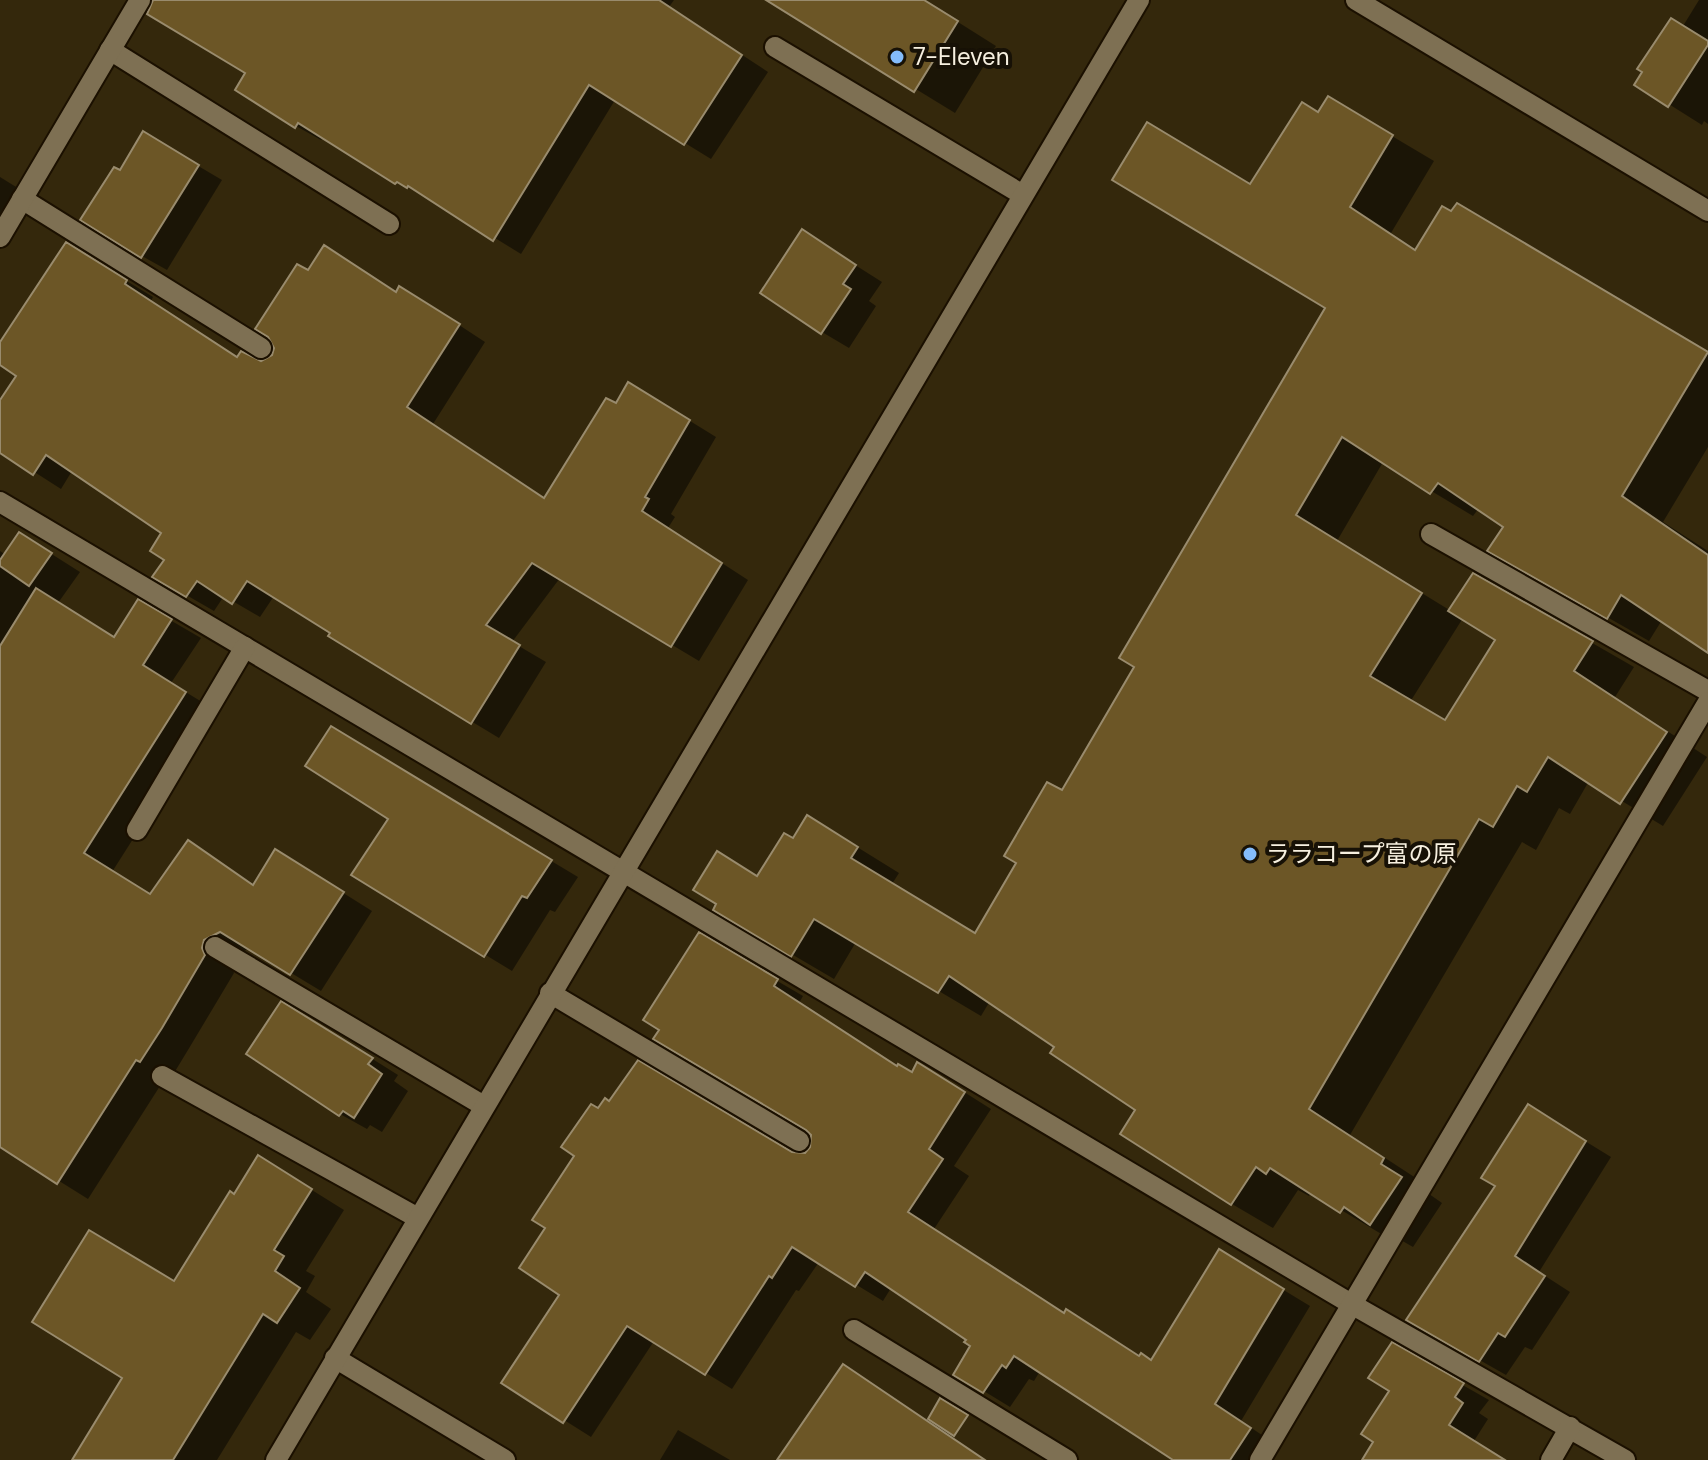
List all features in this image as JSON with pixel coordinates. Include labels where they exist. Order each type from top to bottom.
[{"type":"street","points":[[0,237],[140,0]]},
{"type":"street","points":[[276,1460],[1139,0]]},
{"type":"street","points":[[1356,0],[1708,211]]},
{"type":"street","points":[[775,47],[1023,195]]},
{"type":"street","points":[[110,50],[389,224]]},
{"type":"street","points":[[22,199],[261,348]]},
{"type":"street","points":[[0,502],[1353,1305],[1625,1460]]},
{"type":"street","points":[[1260,1460],[1707,702],[1431,534]]},
{"type":"street","points":[[137,830],[245,647]]},
{"type":"street","points":[[215,947],[484,1106]]},
{"type":"street","points":[[550,993],[799,1141]]},
{"type":"street","points":[[162,1076],[418,1218]]},
{"type":"street","points":[[854,1330],[1067,1460]]},
{"type":"street","points":[[335,1358],[505,1460]]},
{"type":"street","points":[[1551,1460],[1570,1427]]},
{"type":"building","points":[[153,0],[659,0],[742,55],[684,145],[589,85],[493,241],[408,186],[395,184],[298,123],[295,128],[235,90],[245,73],[147,14]]},
{"type":"building","name":"7-Eleven","points":[[766,0],[924,0],[958,21],[914,92]]},
{"type":"building","points":[[1671,18],[1708,41],[1708,45],[1668,107],[1634,85],[1642,72],[1637,69]]},
{"type":"building","points":[[1328,96],[1393,135],[1350,207],[1415,250],[1442,206],[1451,211],[1457,203],[1708,352],[1622,496],[1708,555],[1708,653],[1621,595],[1607,619],[1487,551],[1503,527],[1438,483],[1430,494],[1342,437],[1296,515],[1422,593],[1370,676],[1445,720],[1495,640],[1448,611],[1473,573],[1593,641],[1574,671],[1667,732],[1620,804],[1548,757],[1527,792],[1517,786],[1493,827],[1479,819],[1309,1109],[1384,1158],[1381,1164],[1402,1177],[1370,1225],[1344,1207],[1340,1213],[1270,1168],[1266,1174],[1256,1167],[1231,1205],[1120,1134],[1135,1110],[1050,1053],[1054,1047],[949,976],[938,993],[814,919],[791,957],[713,910],[716,904],[693,890],[717,851],[757,876],[784,833],[793,838],[807,815],[858,847],[851,858],[975,933],[1016,863],[1004,856],[1047,782],[1062,790],[1134,667],[1119,658],[1325,308],[1112,180],[1147,122],[1250,184],[1302,102],[1318,112]]},
{"type":"building","points":[[143,131],[199,165],[141,258],[80,220],[114,167],[120,170]]},
{"type":"building","points":[[802,229],[856,265],[843,284],[851,289],[821,334],[760,293]]},
{"type":"building","points":[[66,242],[127,280],[125,284],[237,357],[241,351],[261,361],[272,355],[274,348],[268,337],[255,329],[297,264],[308,270],[324,245],[396,292],[399,286],[460,324],[407,407],[544,498],[606,398],[616,403],[628,382],[690,420],[645,497],[649,499],[642,511],[722,563],[671,647],[532,563],[486,625],[520,645],[471,724],[328,636],[330,633],[247,581],[232,604],[197,581],[186,597],[152,577],[164,560],[150,551],[161,533],[46,455],[33,475],[0,453],[0,400],[16,376],[0,365],[0,342]]},
{"type":"building","points":[[19,532],[52,553],[29,586],[0,566],[0,560]]},
{"type":"building","points":[[36,588],[114,637],[138,599],[172,619],[143,665],[186,692],[84,853],[150,894],[188,840],[253,885],[275,849],[344,892],[290,975],[220,932],[204,940],[202,948],[205,955],[162,1028],[140,1062],[136,1060],[57,1184],[0,1147],[0,646]]},
{"type":"building","points":[[331,726],[552,860],[527,898],[522,896],[484,957],[351,875],[388,819],[305,766]]},
{"type":"building","points":[[699,932],[778,979],[774,986],[897,1066],[912,1072],[917,1062],[965,1092],[929,1149],[943,1159],[908,1212],[1064,1313],[1066,1309],[1139,1356],[1141,1353],[1151,1360],[1219,1249],[1284,1289],[1215,1404],[1251,1428],[1230,1460],[1173,1460],[1014,1356],[1006,1368],[1002,1365],[983,1393],[953,1375],[970,1346],[964,1342],[966,1340],[865,1272],[855,1287],[792,1247],[772,1278],[769,1276],[705,1375],[627,1326],[563,1423],[501,1383],[559,1295],[519,1268],[545,1228],[532,1220],[574,1156],[561,1147],[591,1104],[598,1108],[605,1098],[609,1101],[638,1060],[792,1152],[805,1153],[810,1147],[811,1135],[806,1130],[653,1039],[659,1030],[643,1020]]},
{"type":"building","points":[[281,1001],[373,1058],[368,1064],[382,1074],[354,1118],[343,1111],[339,1116],[246,1054]]},
{"type":"building","points":[[1528,1104],[1586,1141],[1515,1256],[1545,1276],[1505,1337],[1498,1333],[1479,1362],[1406,1320],[1495,1186],[1481,1178]]},
{"type":"building","points":[[258,1155],[312,1189],[274,1250],[284,1256],[275,1271],[300,1288],[277,1323],[263,1314],[173,1460],[72,1460],[122,1378],[32,1322],[89,1230],[174,1281],[230,1191],[234,1194]]},
{"type":"building","points":[[1392,1342],[1464,1383],[1455,1397],[1463,1403],[1449,1425],[1505,1460],[1362,1460],[1373,1442],[1361,1434],[1389,1391],[1368,1378]]},
{"type":"building","points":[[843,1364],[985,1460],[777,1460]]},
{"type":"building","points":[[940,1398],[968,1415],[954,1436],[928,1419]]},
{"type":"place","name":"7-Eleven","points":[[897,57]]},
{"type":"place","name":"ララコープ富の原","points":[[1250,854]]}]
